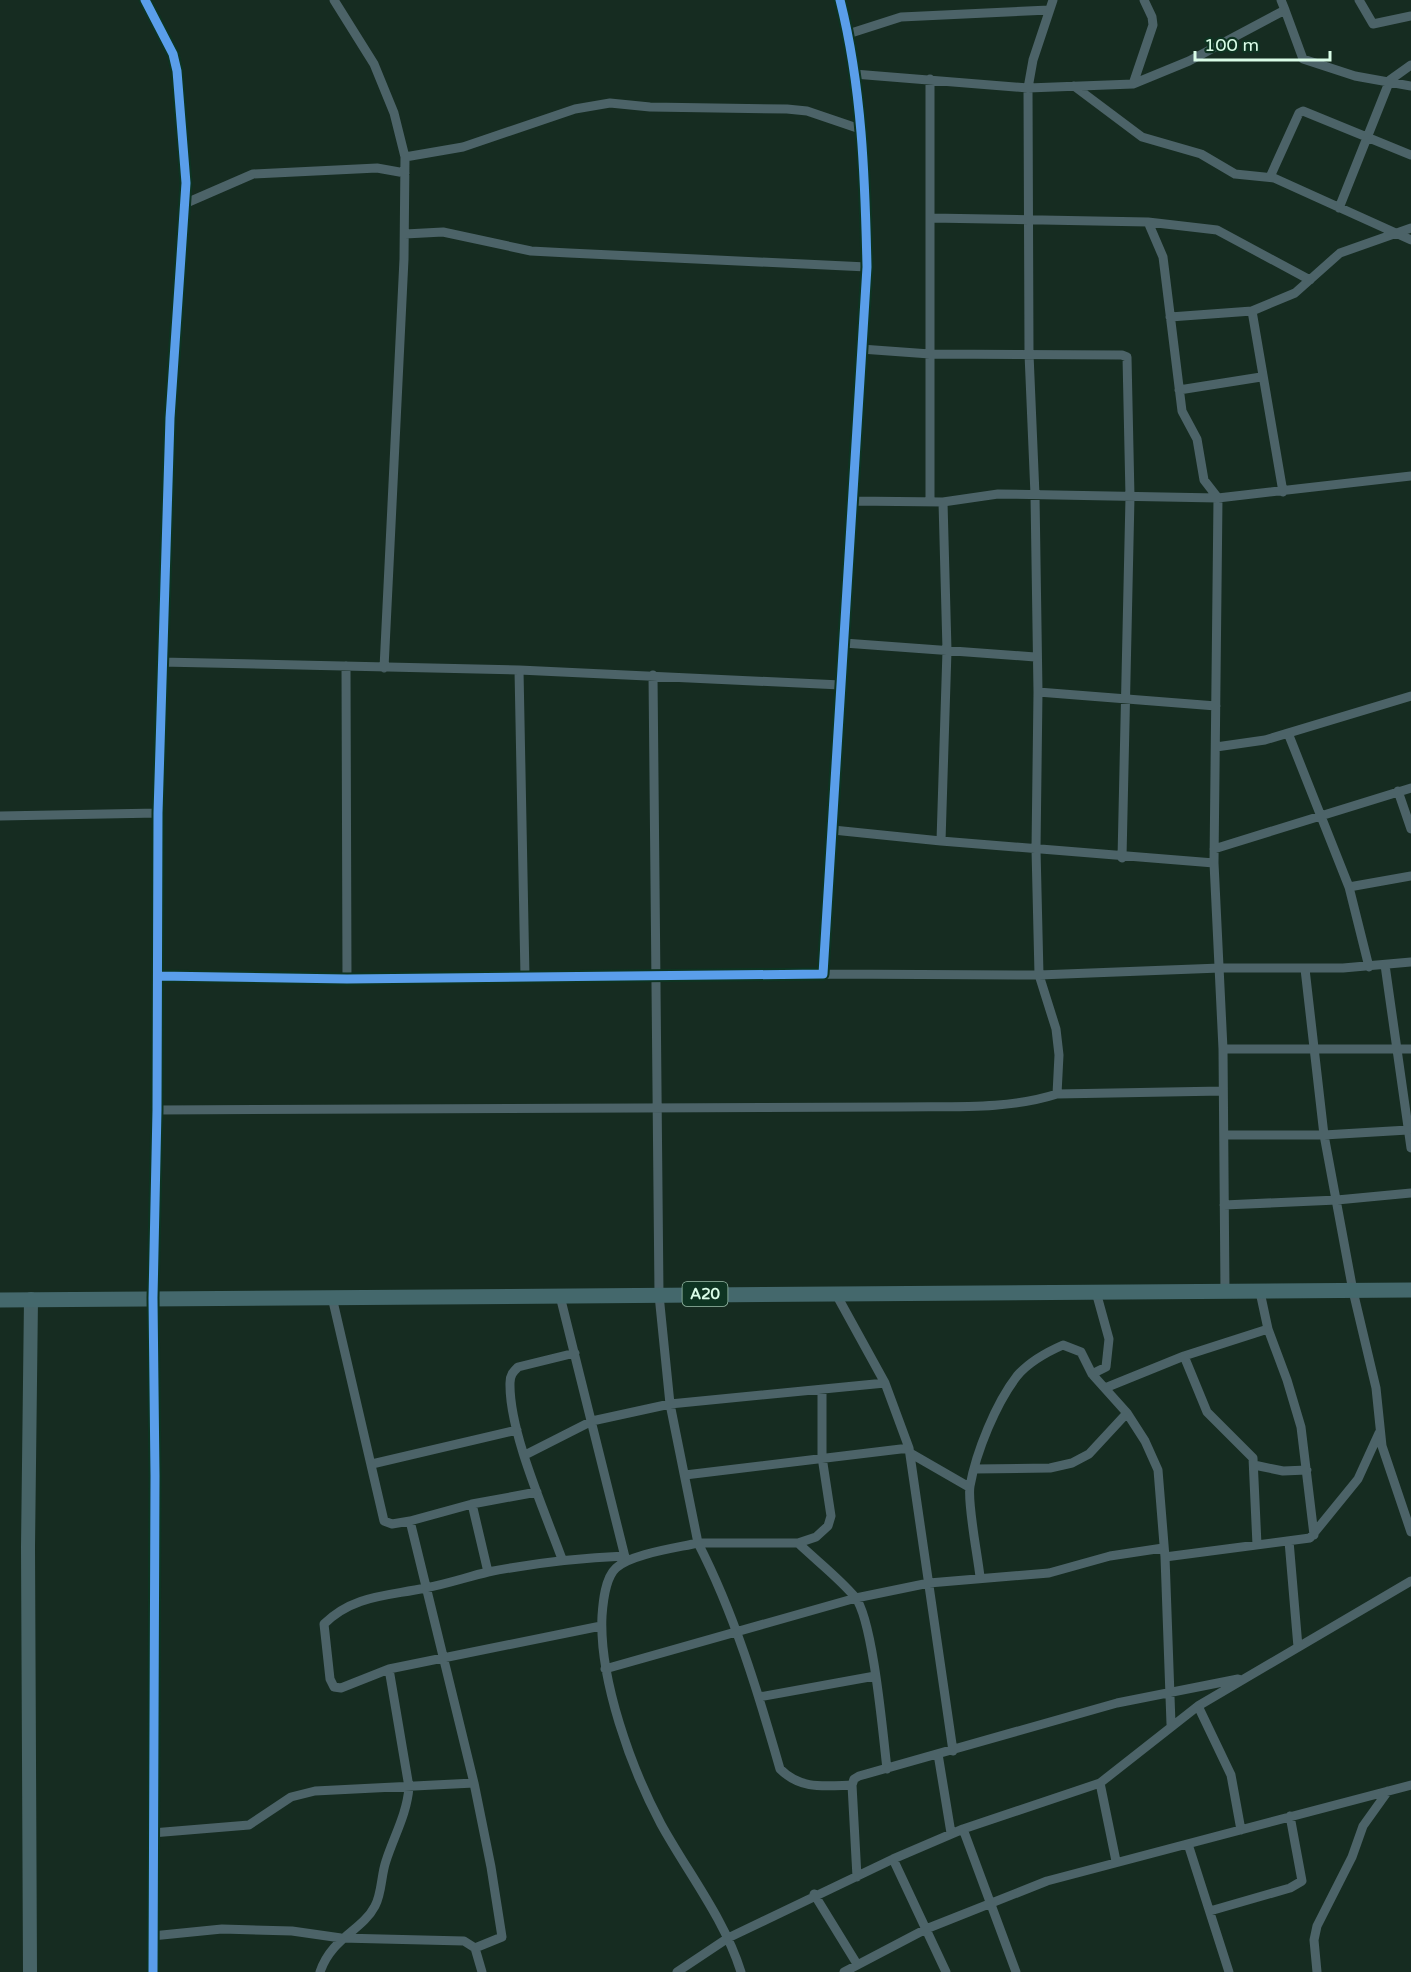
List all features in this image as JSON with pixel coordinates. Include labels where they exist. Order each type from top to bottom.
[{"type":"main road","name":"A20","points":[[0,1300],[1411,1290]]},
{"type":"street","points":[[145,0],[173,54],[177,71],[183,128],[184,204],[170,418],[158,813],[157,1110],[153,1298],[155,1476],[153,1972]]},
{"type":"street","points":[[334,0],[374,64],[394,112],[405,158],[405,234],[384,668]]},
{"type":"street","points":[[823,974],[867,267],[864,157],[848,34],[840,0]]},
{"type":"street","points":[[1053,0],[1028,88],[1029,354],[1035,495],[1035,657],[1038,692],[1036,849],[1039,975],[1056,1029],[1059,1055],[1057,1094]]},
{"type":"street","points":[[1133,84],[1153,25],[1152,16],[1144,0]]},
{"type":"street","points":[[1359,0],[1373,24],[1411,16]]},
{"type":"street","points":[[854,74],[1028,88],[1133,84],[1189,61],[1283,5],[1303,59],[1355,76],[1411,86]]},
{"type":"street","points":[[848,34],[901,17],[1049,10]]},
{"type":"street","points":[[1339,208],[1390,81],[1411,65]]},
{"type":"street","points":[[930,79],[930,501]]},
{"type":"street","points":[[1074,86],[1142,137],[1201,154],[1235,174],[1270,177],[1411,240]]},
{"type":"street","points":[[405,158],[463,147],[575,109],[616,103],[650,107],[807,111],[860,129]]},
{"type":"street","points":[[1270,177],[1300,111],[1411,155]]},
{"type":"street","points":[[184,204],[253,174],[377,168],[405,173]]},
{"type":"street","points":[[931,218],[1148,222],[1222,232],[1299,277],[1310,280]]},
{"type":"street","points":[[1148,222],[1163,257],[1183,418],[1197,439],[1204,480],[1218,498],[1214,863],[1223,1049],[1226,1292]]},
{"type":"street","points":[[1170,317],[1252,311],[1295,293],[1341,253],[1400,234],[1411,228]]},
{"type":"street","points":[[405,234],[443,232],[531,251],[867,267]]},
{"type":"street","points":[[1252,311],[1283,492]]},
{"type":"street","points":[[861,349],[930,354],[1122,355],[1127,357],[1130,496],[1122,858]]},
{"type":"street","points":[[1179,390],[1262,377]]},
{"type":"street","points":[[852,501],[943,502],[998,494],[1218,498],[1411,476]]},
{"type":"street","points":[[941,841],[947,650],[943,502]]},
{"type":"street","points":[[844,643],[1035,657]]},
{"type":"street","points":[[161,662],[519,670],[841,684]]},
{"type":"street","points":[[346,666],[346,979]]},
{"type":"street","points":[[519,670],[525,977]]},
{"type":"street","points":[[653,675],[659,1295],[670,1404],[698,1543],[710,1567],[759,1697],[780,1769],[791,1780],[813,1787],[852,1785]]},
{"type":"street","points":[[1038,692],[1215,706]]},
{"type":"street","points":[[1216,747],[1265,740],[1411,696]]},
{"type":"street","points":[[1288,733],[1349,887],[1369,967]]},
{"type":"street","points":[[1214,849],[1411,788]]},
{"type":"street","points":[[1398,791],[1411,829]]},
{"type":"street","points":[[0,816],[158,813]]},
{"type":"street","points":[[833,830],[1122,858],[1214,863]]},
{"type":"street","points":[[1349,887],[1411,876]]},
{"type":"street","points":[[158,976],[346,979],[823,974],[1039,975],[1220,968],[1369,967],[1411,962]]},
{"type":"street","points":[[1384,965],[1411,1148]]},
{"type":"street","points":[[1305,969],[1324,1135],[1353,1290],[1376,1388],[1379,1431],[1411,1533]]},
{"type":"street","points":[[1223,1049],[1411,1049]]},
{"type":"street","points":[[157,1110],[1005,1105],[1035,1101],[1057,1094],[1223,1091]]},
{"type":"street","points":[[1225,1135],[1324,1135],[1408,1130]]},
{"type":"street","points":[[1224,1205],[1337,1200],[1411,1193]]},
{"type":"street","points":[[1092,1374],[1106,1367],[1109,1348],[1096,1292]]},
{"type":"street","points":[[1260,1292],[1268,1329],[1294,1405],[1306,1470],[1314,1534]]},
{"type":"street","points":[[836,1293],[885,1383],[909,1450],[953,1751]]},
{"type":"street","points":[[560,1296],[625,1559]]},
{"type":"street","points":[[332,1297],[372,1464],[382,1518],[392,1524],[410,1521],[472,1503],[537,1492]]},
{"type":"street","points":[[30,1972],[28,1547],[31,1299]]},
{"type":"street","points":[[1105,1388],[1184,1356],[1268,1329]]},
{"type":"street","points":[[980,1577],[969,1487],[988,1430],[1003,1397],[1018,1375],[1056,1348],[1067,1346],[1081,1352],[1092,1374],[1127,1413],[1156,1464],[1164,1553],[1171,1724]]},
{"type":"street","points":[[562,1559],[517,1430],[510,1382],[512,1373],[518,1367],[574,1353]]},
{"type":"street","points":[[1184,1356],[1207,1412],[1253,1458],[1257,1545]]},
{"type":"street","points":[[525,1455],[591,1421],[670,1404],[885,1383]]},
{"type":"street","points":[[601,1626],[446,1660],[389,1669],[341,1688],[334,1687],[330,1679],[324,1624],[334,1614],[357,1601],[426,1588],[488,1572],[562,1559],[625,1559],[698,1543],[798,1543],[816,1537],[828,1526],[831,1516],[822,1457],[822,1390]]},
{"type":"street","points":[[975,1469],[1050,1468],[1072,1463],[1089,1454],[1127,1413]]},
{"type":"street","points":[[372,1464],[517,1430]]},
{"type":"street","points":[[605,1669],[856,1598],[929,1583],[1049,1573],[1110,1556],[1257,1545],[1310,1538],[1358,1479],[1379,1431]]},
{"type":"street","points":[[685,1475],[822,1457],[909,1450],[969,1487]]},
{"type":"street","points":[[1254,1465],[1283,1471],[1306,1470]]},
{"type":"street","points":[[472,1503],[488,1572]]},
{"type":"street","points":[[410,1521],[446,1660],[474,1783],[502,1937],[475,1948]]},
{"type":"street","points":[[1289,1541],[1298,1647]]},
{"type":"street","points":[[798,1543],[856,1598],[862,1611],[875,1676],[887,1769]]},
{"type":"street","points":[[625,1559],[609,1578],[602,1607],[601,1626],[605,1669],[641,1781],[662,1825],[728,1938],[741,1972]]},
{"type":"street","points":[[677,1972],[728,1938],[814,1894],[856,1877],[893,1858],[963,1828],[1100,1783],[1171,1724],[1198,1706],[1411,1581]]},
{"type":"street","points":[[320,1972],[324,1960],[341,1938],[366,1918],[376,1905],[385,1862],[407,1807],[409,1787],[389,1669]]},
{"type":"street","points":[[759,1697],[875,1676]]},
{"type":"street","points":[[856,1877],[852,1785],[859,1776],[1117,1703],[1247,1677]]},
{"type":"street","points":[[1198,1706],[1231,1775],[1241,1830]]},
{"type":"street","points":[[938,1754],[951,1833]]},
{"type":"street","points":[[152,1833],[249,1825],[291,1797],[315,1791],[474,1783]]},
{"type":"street","points":[[1100,1783],[1116,1861]]},
{"type":"street","points":[[844,1972],[926,1929],[1047,1881],[1411,1785]]},
{"type":"street","points":[[1317,1972],[1314,1940],[1317,1926],[1352,1857],[1363,1826],[1388,1791]]},
{"type":"street","points":[[1210,1911],[1290,1888],[1302,1881],[1290,1816]]},
{"type":"street","points":[[963,1828],[1016,1972]]},
{"type":"street","points":[[1188,1844],[1229,1972]]},
{"type":"street","points":[[893,1858],[946,1972]]},
{"type":"street","points":[[814,1894],[858,1964]]},
{"type":"street","points":[[152,1936],[222,1929],[292,1931],[341,1938],[464,1941],[475,1948],[482,1972]]},
{"type":"cycle path","points":[[145,0],[173,54],[177,71],[186,183],[170,418],[158,813],[157,1110],[153,1298],[155,1476],[153,1972]]},
{"type":"cycle path","points":[[158,976],[347,979],[823,974],[867,267],[858,99],[840,0]]}]
